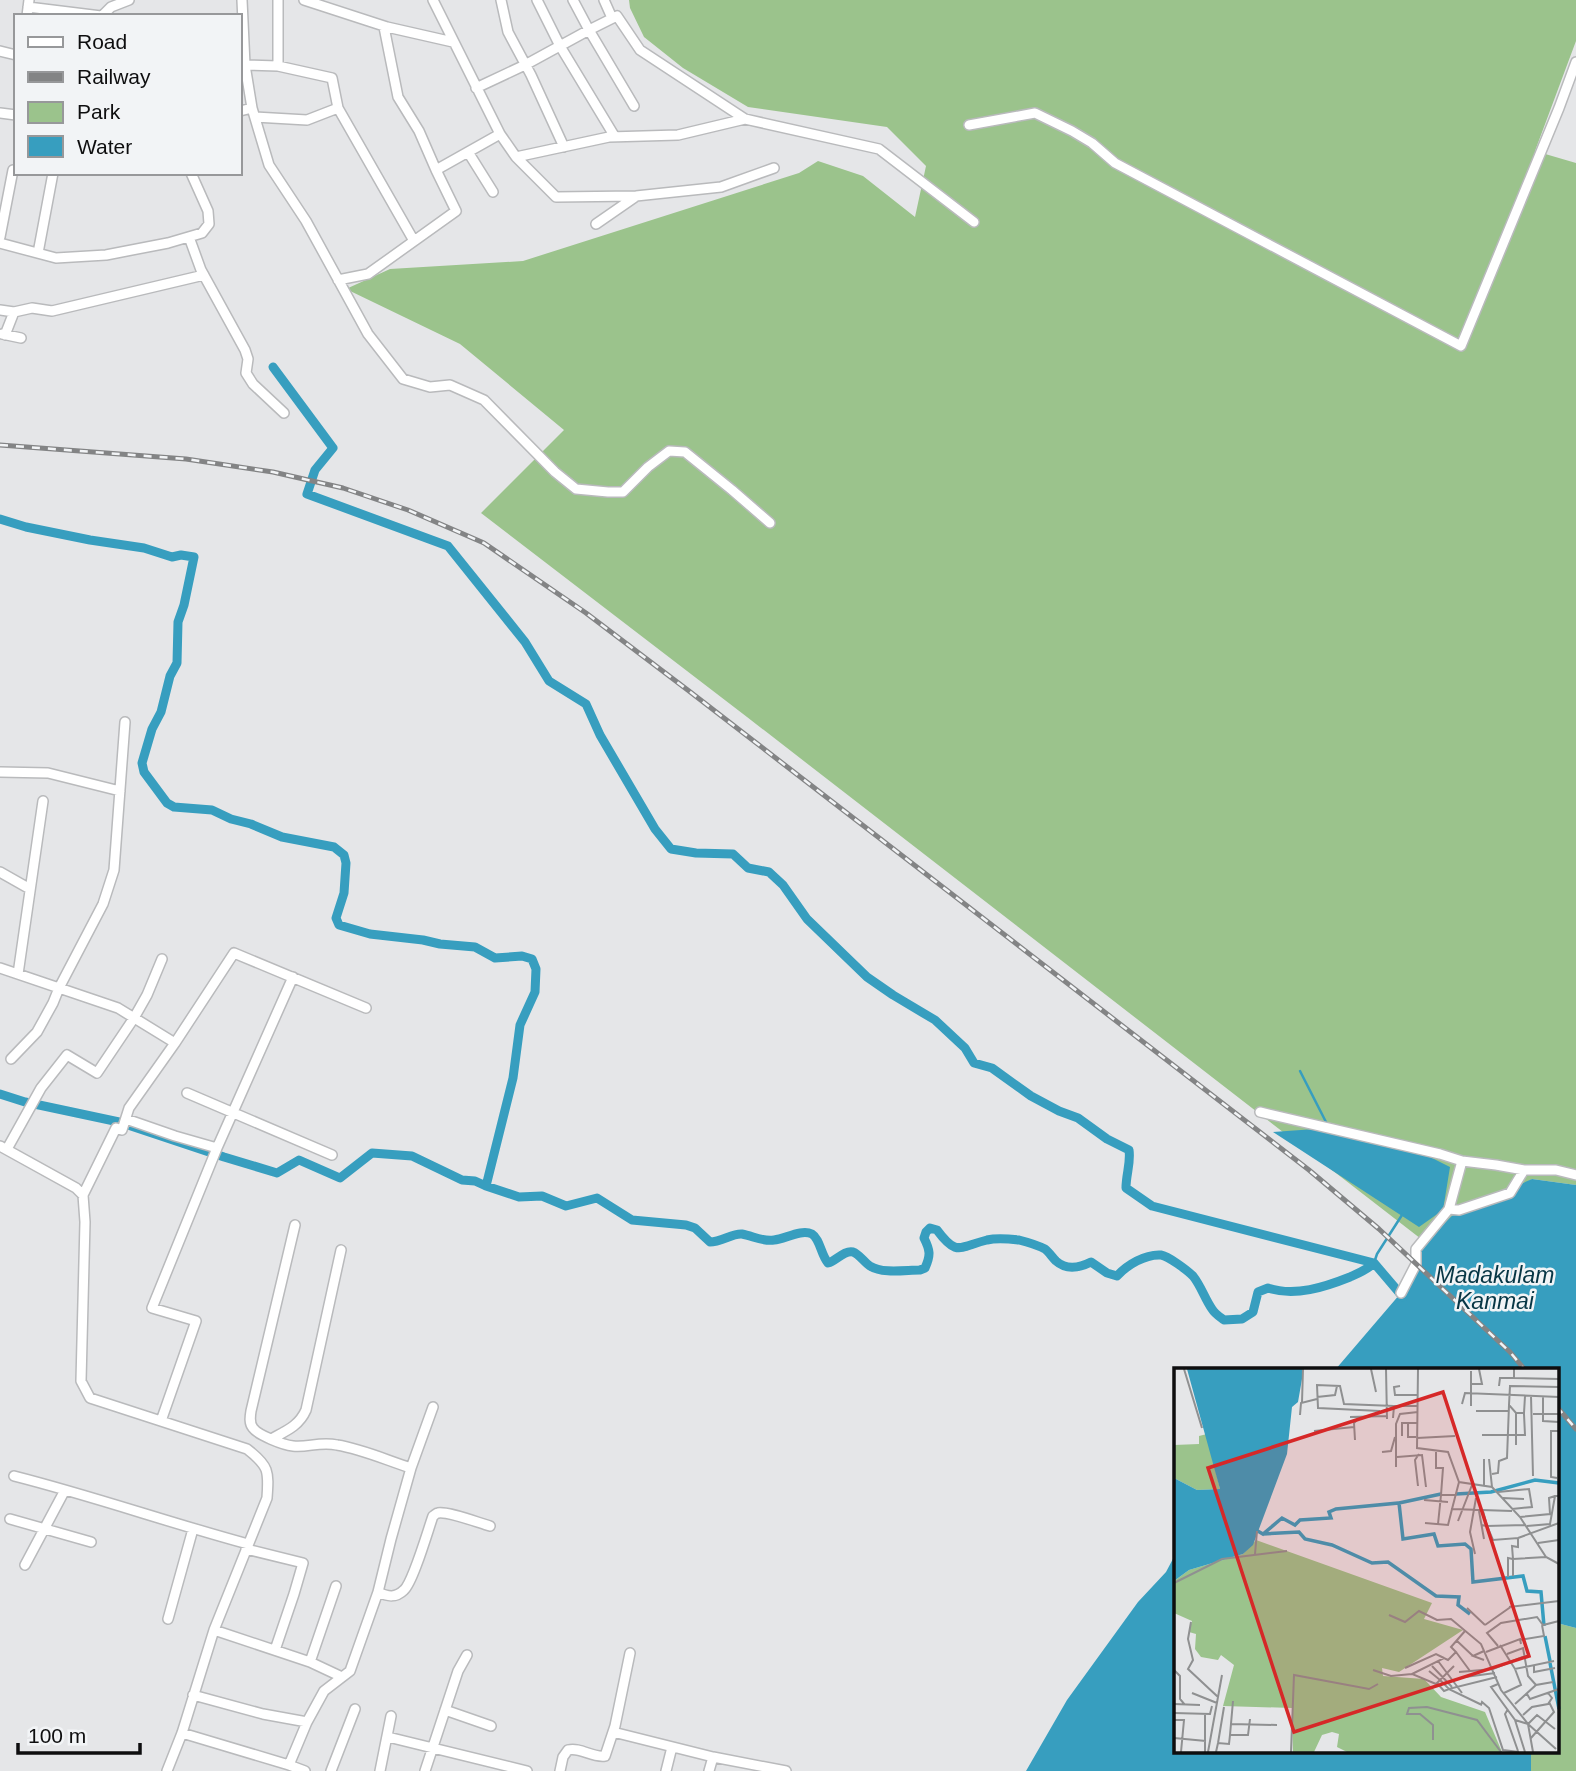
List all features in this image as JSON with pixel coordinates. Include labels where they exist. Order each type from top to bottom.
[{"type":"street","points":[[113,8],[129,0]]},
{"type":"street","points":[[242,0],[245,65],[253,113],[269,165],[306,220],[368,334],[402,379],[430,387],[450,385],[484,400],[555,472],[576,489],[623,492],[669,451],[685,452],[770,523]]},
{"type":"street","points":[[278,0],[278,66]]},
{"type":"street","points":[[304,0],[384,27],[453,41]]},
{"type":"street","points":[[433,0],[500,134],[516,157],[556,197],[636,196],[721,187],[774,169]]},
{"type":"street","points":[[501,0],[508,32],[564,147]]},
{"type":"street","points":[[537,0],[560,46],[615,137]]},
{"type":"street","points":[[573,0],[634,106]]},
{"type":"street","points":[[604,0],[612,18]]},
{"type":"street","points":[[28,8],[83,14]]},
{"type":"street","points":[[476,88],[617,16],[640,50],[744,119],[879,149],[974,222]]},
{"type":"street","points":[[338,280],[368,274],[456,211],[419,131],[398,97],[384,27]]},
{"type":"street","points":[[969,125],[1035,113],[1092,143],[1115,163],[1461,346],[1576,62]]},
{"type":"street","points":[[245,65],[278,66],[332,78],[338,108],[414,241]]},
{"type":"street","points":[[242,111],[307,120],[338,108]]},
{"type":"street","points":[[516,157],[615,137],[678,135],[744,119]]},
{"type":"street","points":[[436,170],[500,134]]},
{"type":"street","points":[[468,152],[493,192]]},
{"type":"street","points":[[0,237],[13,170]]},
{"type":"street","points":[[37,253],[53,175]]},
{"type":"street","points":[[0,243],[55,258],[106,255],[168,243],[202,233],[209,224],[208,211],[192,175]]},
{"type":"street","points":[[596,224],[636,196]]},
{"type":"street","points":[[189,237],[204,275],[245,350],[248,359],[246,373],[284,413]]},
{"type":"street","points":[[0,310],[14,312],[32,308],[52,311],[204,275]]},
{"type":"street","points":[[14,312],[2,334],[21,338]]},
{"type":"street","points":[[11,1059],[37,1032],[103,904],[114,870],[125,722]]},
{"type":"street","points":[[0,772],[48,773],[120,791]]},
{"type":"street","points":[[18,974],[43,801]]},
{"type":"street","points":[[0,872],[30,888]]},
{"type":"street","points":[[167,1771],[182,1734],[214,1630],[267,1498],[268,1478],[262,1460],[247,1449],[90,1398],[81,1381],[85,1222],[83,1195],[116,1128],[121,1130],[129,1108],[234,953],[366,1008]]},
{"type":"street","points":[[83,1195],[76,1188],[3,1147],[41,1088],[67,1055],[97,1073],[134,1018],[162,959]]},
{"type":"street","points":[[0,968],[118,1008],[175,1043]]},
{"type":"street","points":[[161,1421],[196,1321],[152,1308],[217,1148],[293,977]]},
{"type":"street","points":[[187,1093],[331,1155]]},
{"type":"street","points":[[1260,1112],[1462,1161],[1524,1170],[1556,1170],[1576,1175]]},
{"type":"street","points":[[125,1119],[217,1148]]},
{"type":"street","points":[[1401,1293],[1416,1264],[1416,1249],[1449,1209],[1462,1161]]},
{"type":"street","points":[[1449,1209],[1459,1210],[1510,1193],[1524,1170]]},
{"type":"street","points":[[295,1225],[251,1412],[250,1421],[253,1428],[271,1439],[294,1446],[318,1443],[339,1445],[411,1468]]},
{"type":"street","points":[[271,1439],[302,1420],[306,1410],[341,1250]]},
{"type":"street","points":[[289,1765],[307,1722],[324,1691],[350,1671],[379,1592],[411,1468],[433,1406]]},
{"type":"street","points":[[14,1476],[303,1563],[275,1650]]},
{"type":"street","points":[[25,1565],[65,1490]]},
{"type":"street","points":[[379,1592],[393,1596],[406,1588],[436,1514],[490,1526]]},
{"type":"street","points":[[10,1519],[91,1542]]},
{"type":"street","points":[[168,1619],[193,1529]]},
{"type":"street","points":[[310,1662],[336,1586]]},
{"type":"street","points":[[214,1630],[310,1662],[342,1677]]},
{"type":"street","points":[[560,1771],[563,1757],[568,1750],[600,1757],[605,1755],[613,1732],[630,1653]]},
{"type":"street","points":[[425,1771],[458,1671],[467,1655]]},
{"type":"street","points":[[193,1695],[263,1714],[307,1722]]},
{"type":"street","points":[[331,1771],[355,1709]]},
{"type":"street","points":[[445,1710],[491,1726]]},
{"type":"street","points":[[380,1771],[391,1716]]},
{"type":"street","points":[[613,1732],[713,1757],[786,1771]]},
{"type":"street","points":[[182,1734],[305,1771]]},
{"type":"street","points":[[388,1737],[527,1771]]},
{"type":"street","points":[[666,1771],[673,1747]]},
{"type":"street","points":[[709,1771],[713,1757]]},
{"type":"green space","points":[[629,0],[1576,0],[1576,41],[1535,151],[1576,163],[1576,1185],[1532,1179],[1425,1242],[481,513],[564,430],[460,344],[346,289],[390,269],[523,261],[799,173],[818,161],[863,176],[915,217],[926,166],[887,127],[748,107],[683,68],[644,37]]},
{"type":"green space","points":[[1558,1623],[1576,1628],[1576,1771],[1531,1771],[1531,1754],[1558,1754]]},
{"type":"water","points":[[1329,1128],[1424,1154],[1450,1167],[1443,1210],[1419,1227],[1273,1132]]},
{"type":"water","name":"Madakulam Kanmai","points":[[1532,1179],[1576,1185],[1576,1628],[1558,1623],[1558,1368],[1337,1368],[1406,1287],[1425,1242],[1454,1214]]},
{"type":"water","points":[[1174,1557],[1174,1754],[1531,1754],[1531,1771],[1026,1771],[1067,1700],[1138,1602],[1166,1572]]},
{"type":"waterway","points":[[273,367],[333,448],[315,470],[307,494],[448,546],[525,642],[549,681],[586,704],[600,735],[655,829],[671,849],[733,854],[748,868],[769,872],[783,885],[807,919],[867,977],[935,1020],[965,1048],[974,1063],[992,1068],[1031,1096],[1078,1118],[1107,1139],[1129,1150],[1126,1188],[1152,1206],[1374,1263]]},
{"type":"waterway","points":[[0,519],[90,540],[144,548],[172,557],[194,557],[178,622],[177,663],[170,676],[161,712],[152,729],[142,763],[144,772],[167,803],[174,807],[212,810],[282,837],[334,847],[344,855],[346,863],[344,893],[336,918],[339,925],[370,934],[475,947],[495,958],[522,956],[532,959],[536,969],[535,992],[520,1025],[513,1078],[486,1186],[519,1197],[542,1196],[566,1206],[597,1198],[632,1220],[686,1225],[695,1228],[710,1242],[738,1234],[770,1240],[808,1233],[817,1240],[828,1263],[853,1252],[870,1266],[888,1271],[925,1268],[929,1253],[924,1238],[930,1228],[937,1230],[954,1247],[964,1247],[991,1239],[1019,1240],[1045,1249],[1064,1266],[1077,1267],[1091,1262],[1117,1276],[1137,1261],[1161,1255],[1193,1276],[1213,1311],[1224,1320],[1242,1319],[1253,1312],[1258,1292],[1268,1288],[1299,1291],[1320,1287],[1357,1274],[1374,1263],[1403,1297]]},
{"type":"waterway","points":[[1300,1071],[1327,1124]]},
{"type":"waterway","points":[[0,1094],[119,1122],[277,1173],[299,1160],[340,1178],[372,1153],[412,1156],[462,1180],[475,1181],[486,1186]]},
{"type":"waterway","points":[[1374,1263],[1402,1215]]},
{"type":"railway","points":[[0,445],[186,459],[273,472],[343,488],[408,510],[484,543],[586,613],[689,691],[1309,1170],[1379,1229],[1510,1352],[1523,1368]]},
{"type":"railway","points":[[1558,1408],[1576,1429]]}]
